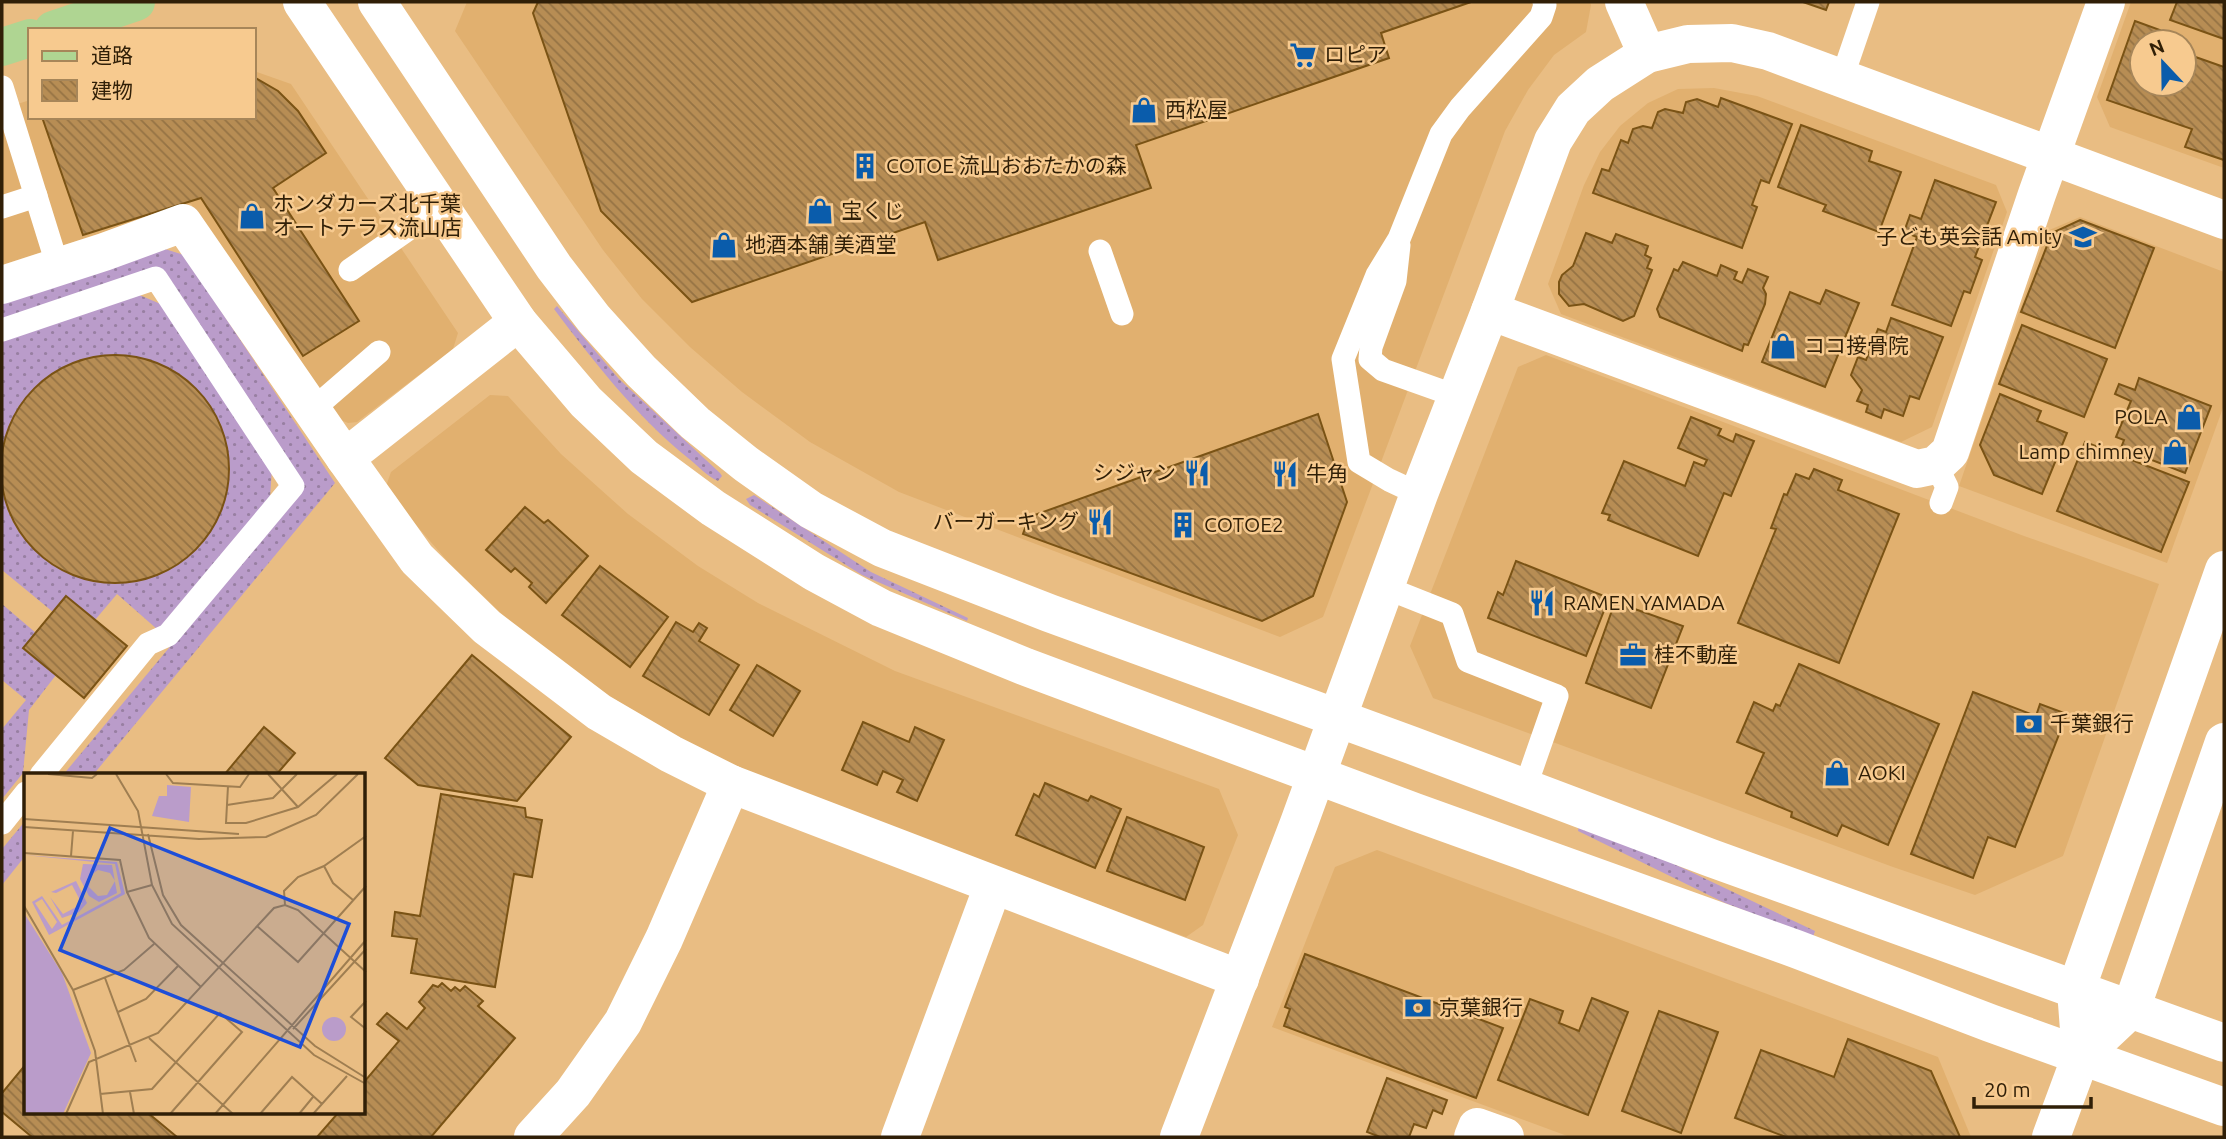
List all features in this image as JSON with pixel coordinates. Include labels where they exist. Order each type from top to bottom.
[{"type":"main road","points":[[59,28],[136,2]]},
{"type":"main road","points":[[2,47],[28,38]]},
{"type":"street","points":[[302,2],[518,322],[586,402],[644,457],[713,508],[814,572],[881,608],[1026,667],[2224,1107]]},
{"type":"street","points":[[377,2],[554,267],[594,319],[640,371],[695,423],[746,464],[811,510],[882,548],[1049,613],[2224,1044]]},
{"type":"street","points":[[1624,2],[1647,54]]},
{"type":"street","points":[[1490,311],[1917,469],[1936,465],[1950,452],[2106,2]]},
{"type":"street","points":[[1179,1137],[1553,141],[1573,109],[1600,84],[1647,54],[1688,44],[1732,43],[1768,51],[2052,154],[2224,220]]},
{"type":"street","points":[[2,285],[183,223],[417,559],[487,627],[599,712],[671,754],[731,784],[1240,979]]},
{"type":"street","points":[[345,458],[518,322]]},
{"type":"street","points":[[2051,1137],[2081,1056],[2076,990],[2224,570]]},
{"type":"street","points":[[2081,1056],[2131,1009],[2224,742]]},
{"type":"street","points":[[533,1137],[573,1093],[623,1022],[664,939],[731,784]]},
{"type":"street","points":[[900,1137],[993,886]]},
{"type":"street","points":[[1473,1137],[1476,1127],[1505,1137]]},
{"type":"lane","points":[[1419,494],[1389,480],[1359,461],[1343,359],[1377,275],[1399,239],[1441,134],[1460,108],[1541,18],[1544,2]]},
{"type":"lane","points":[[1842,78],[1868,2]]},
{"type":"lane","points":[[2,87],[58,267]]},
{"type":"lane","points":[[2,207],[36,196]]},
{"type":"lane","points":[[350,270],[440,206]]},
{"type":"lane","points":[[1399,239],[1395,281],[1371,347],[1370,359],[1383,370],[1457,396]]},
{"type":"lane","points":[[1100,251],[1122,314]]},
{"type":"lane","points":[[2,330],[156,278],[293,486],[168,635],[148,644],[43,773]]},
{"type":"lane","points":[[312,410],[379,352]]},
{"type":"lane","points":[[1936,465],[1947,488],[1941,503]]},
{"type":"lane","points":[[1384,587],[1452,614],[1468,661],[1557,696],[1525,788]]},
{"type":"lane","points":[[2,823],[24,796]]},
{"type":"shaded area","points":[[467,2],[1590,2],[1591,5],[1586,32],[1554,55],[1528,90],[1505,131],[1323,617],[1280,637],[899,492],[810,442],[742,392],[690,347],[642,299],[603,250],[455,31]]},
{"type":"shaded area","points":[[2131,2],[2224,2],[2224,168],[2110,127],[2097,97]]},
{"type":"shaded area","points":[[256,72],[291,84],[458,333],[453,349],[357,422],[348,423],[334,417],[191,204],[2,265],[2,109],[28,101],[28,119],[256,119]]},
{"type":"shaded area","points":[[1714,88],[1757,96],[1996,185],[2007,212],[1932,427],[1901,442],[1561,314],[1548,284],[1584,185],[1600,152],[1620,126],[1648,103],[1678,89]]},
{"type":"shaded area","points":[[2080,217],[2224,272],[2224,405],[2167,563],[1959,486],[2047,231]]},
{"type":"shaded area","points":[[165,249],[184,255],[335,483],[95,773],[65,773],[303,487],[159,268],[2,320],[2,303]]},
{"type":"shaded area","points":[[137,294],[163,305],[272,468],[270,498],[158,630],[117,594],[95,620],[66,596],[53,612],[2,570],[2,482],[9,513],[20,533],[52,564],[72,574],[94,580],[138,580],[174,567],[201,545],[215,522],[225,496],[229,470],[228,453],[221,428],[201,395],[174,372],[143,359],[109,356],[76,363],[46,379],[21,405],[2,450],[2,340]]},
{"type":"shaded area","points":[[557,306],[619,379],[720,473],[722,476],[718,481],[669,442],[633,406],[569,329],[554,309]]},
{"type":"shaded area","points":[[1546,355],[2024,536],[2159,584],[2063,856],[1975,895],[1433,698],[1410,646],[1518,367]]},
{"type":"shaded area","points":[[490,395],[508,396],[561,454],[628,514],[698,566],[758,603],[895,671],[1219,789],[1238,835],[1203,925],[1186,937],[769,782],[671,735],[597,688],[513,625],[449,563],[385,489],[391,472]]},
{"type":"shaded area","points":[[754,495],[871,572],[968,618],[967,621],[862,575],[750,505],[746,499]]},
{"type":"shaded area","points":[[2,604],[36,633],[23,649],[56,675],[29,710],[23,773],[2,799],[2,729],[26,700],[2,680]]},
{"type":"shaded area","points":[[24,822],[24,858],[2,885],[2,849]]},
{"type":"shaded area","points":[[1579,825],[1649,852],[1815,931],[1813,937],[1725,903],[1578,831]]},
{"type":"shaded area","points":[[1377,850],[1938,1057],[1971,1137],[1570,1137],[1272,1027],[1335,867]]},
{"type":"building","name":"COTOE 流山おおたかの森","points":[[538,2],[1471,2],[1381,33],[1389,58],[1136,145],[1151,188],[938,260],[925,222],[692,302],[601,211],[533,13]]},
{"type":"building","points":[[1803,2],[1829,2],[1826,10]]},
{"type":"building","points":[[2177,2],[2224,2],[2224,39],[2198,28],[2170,20]]},
{"type":"building","points":[[2135,21],[2154,28],[2133,28]]},
{"type":"building","points":[[2128,41],[2128,98],[2198,98],[2198,58],[2224,67],[2224,160],[2185,147],[2192,129],[2107,100]]},
{"type":"building","name":"ホンダカーズ北千葉 オートテラス流山店","points":[[256,78],[278,91],[298,111],[326,153],[273,188],[359,321],[303,356],[201,198],[83,235],[43,119],[256,119]]},
{"type":"building","points":[[1721,98],[1792,124],[1769,183],[1761,180],[1752,205],[1757,207],[1742,248],[1593,193],[1602,169],[1609,171],[1621,140],[1628,143],[1633,129],[1643,126],[1652,128],[1658,112],[1665,109],[1683,113],[1686,102],[1697,99],[1718,107]]},
{"type":"building","points":[[1801,125],[1872,151],[1869,161],[1901,172],[1879,232],[1823,211],[1826,205],[1778,187]]},
{"type":"building","points":[[1935,180],[1996,202],[1975,257],[1982,260],[1970,293],[1964,291],[1951,326],[1892,305],[1917,237],[1904,232],[1910,215],[1921,219]]},
{"type":"building","points":[[2080,220],[2154,248],[2115,348],[2021,312],[2052,233]]},
{"type":"building","points":[[1586,233],[1612,243],[1616,234],[1648,246],[1645,255],[1651,258],[1647,268],[1652,270],[1634,316],[1623,321],[1584,304],[1569,306],[1559,294],[1562,275],[1573,266]]},
{"type":"building","points":[[1683,262],[1717,276],[1721,265],[1737,272],[1734,279],[1742,283],[1748,269],[1768,277],[1763,288],[1766,294],[1765,304],[1748,345],[1744,344],[1742,351],[1660,317],[1657,309],[1674,269],[1678,271]]},
{"type":"building","points":[[1826,290],[1859,303],[1825,387],[1762,362],[1790,292],[1820,304]]},
{"type":"building","points":[[1891,318],[1943,337],[1919,399],[1910,396],[1903,416],[1884,409],[1881,418],[1866,412],[1868,405],[1857,401],[1862,390],[1851,375],[1858,357],[1866,360],[1878,329],[1886,332]]},
{"type":"building","points":[[2022,325],[2107,359],[2084,417],[1999,384]]},
{"type":"building","points":[[115,355],[148,360],[169,369],[187,381],[203,397],[224,436],[229,469],[224,502],[215,523],[203,541],[187,557],[148,578],[115,583],[82,578],[61,569],[43,557],[27,541],[6,502],[1,469],[6,436],[15,415],[27,397],[43,381],[82,360]]},
{"type":"building","points":[[2139,378],[2211,406],[2185,473],[2121,448],[2124,440],[2116,437],[2131,401],[2115,394],[2119,384],[2135,390]]},
{"type":"building","points":[[2000,394],[2041,411],[2037,421],[2067,433],[2042,494],[1994,475],[1980,445]]},
{"type":"building","name":"COTOE2","points":[[1318,414],[1347,502],[1313,596],[1262,621],[1023,534],[1029,517]]},
{"type":"building","points":[[1691,417],[1721,429],[1718,435],[1733,442],[1736,434],[1754,441],[1731,496],[1724,493],[1698,556],[1608,520],[1610,515],[1602,513],[1624,461],[1685,486],[1694,462],[1704,466],[1707,460],[1678,448]]},
{"type":"building","points":[[2085,442],[2189,482],[2161,552],[2057,511]]},
{"type":"building","points":[[1814,469],[1842,480],[1838,490],[1899,514],[1839,663],[1738,623],[1776,529],[1771,528],[1784,494],[1787,495],[1796,474],[1809,479]]},
{"type":"building","points":[[525,507],[544,523],[548,520],[588,556],[546,603],[529,587],[532,583],[515,568],[511,572],[486,550]]},
{"type":"building","points":[[1516,561],[1609,598],[1586,656],[1488,618],[1498,592],[1503,595]]},
{"type":"building","points":[[600,566],[668,617],[630,667],[562,615]]},
{"type":"building","points":[[66,596],[127,646],[84,698],[23,648]]},
{"type":"building","points":[[1615,602],[1683,626],[1651,708],[1586,683]]},
{"type":"building","points":[[676,622],[693,632],[699,623],[707,628],[699,641],[739,665],[709,715],[643,676]]},
{"type":"building","points":[[472,655],[571,737],[517,801],[418,785],[385,758]]},
{"type":"building","name":"AOKI","points":[[1799,664],[1939,724],[1888,845],[1842,825],[1837,836],[1791,817],[1792,812],[1746,793],[1764,753],[1737,742],[1754,702],[1773,711],[1776,704],[1780,706]]},
{"type":"building","points":[[757,665],[800,691],[773,736],[730,710]]},
{"type":"building","points":[[1973,692],[2036,716],[2040,704],[2067,714],[2015,847],[1988,837],[1973,878],[1911,854]]},
{"type":"building","points":[[863,722],[909,742],[915,727],[944,740],[917,801],[897,792],[903,780],[883,771],[877,785],[842,770]]},
{"type":"building","points":[[264,727],[295,753],[278,773],[226,773]]},
{"type":"building","points":[[1045,783],[1088,801],[1091,796],[1121,809],[1095,868],[1016,835],[1034,794],[1039,797]]},
{"type":"building","points":[[441,794],[525,808],[526,817],[542,820],[532,877],[514,874],[495,987],[411,973],[417,939],[392,936],[395,912],[420,916]]},
{"type":"building","points":[[1127,817],[1204,847],[1185,900],[1107,871]]},
{"type":"building","points":[[1305,954],[1503,1028],[1476,1098],[1284,1026],[1290,1009],[1285,1007]]},
{"type":"building","points":[[442,983],[451,991],[455,987],[460,991],[465,986],[483,1001],[478,1006],[515,1038],[431,1137],[317,1137],[337,1114],[366,1114],[366,1080],[399,1041],[377,1024],[387,1013],[407,1029],[425,1008],[419,1002],[433,985],[438,987]]},
{"type":"building","points":[[1592,998],[1628,1012],[1588,1115],[1498,1080],[1530,999],[1563,1011],[1559,1023],[1579,1031]]},
{"type":"building","points":[[1659,1011],[1718,1032],[1681,1133],[1622,1111]]},
{"type":"building","points":[[1848,1039],[1931,1071],[1960,1137],[1786,1137],[1735,1118],[1761,1050],[1834,1077]]},
{"type":"building","points":[[24,1066],[24,1114],[149,1114],[177,1137],[32,1137],[2,1112],[2,1093]]},
{"type":"building","points":[[1387,1078],[1447,1100],[1442,1114],[1433,1110],[1426,1128],[1414,1124],[1409,1137],[1380,1137],[1367,1132]]},
{"type":"place","name":"ロピア","points":[[1303,55]]},
{"type":"place","name":"西松屋","points":[[1144,110]]},
{"type":"place","name":"COTOE 流山おおたかの森","points":[[865,166]]},
{"type":"place","name":"宝くじ","points":[[820,211]]},
{"type":"place","name":"ホンダカーズ北千葉 オートテラス流山店","points":[[252,216]]},
{"type":"place","name":"子ども英会話 Amity","points":[[2083,237]]},
{"type":"place","name":"地酒本舗 美酒堂","points":[[724,245]]},
{"type":"place","name":"ココ接骨院","points":[[1783,346]]},
{"type":"place","name":"POLA","points":[[2189,417]]},
{"type":"place","name":"Lamp chimney","points":[[2175,452]]},
{"type":"place","name":"シジャン","points":[[1197,473]]},
{"type":"place","name":"牛角","points":[[1285,474]]},
{"type":"place","name":"バーガーキング","points":[[1100,522]]},
{"type":"place","name":"COTOE2","points":[[1183,525]]},
{"type":"place","name":"RAMEN YAMADA","points":[[1542,603]]},
{"type":"place","name":"桂不動産","points":[[1633,655]]},
{"type":"place","name":"千葉銀行","points":[[2029,724]]},
{"type":"place","name":"AOKI","points":[[1837,773]]},
{"type":"place","name":"京葉銀行","points":[[1418,1008]]}]
